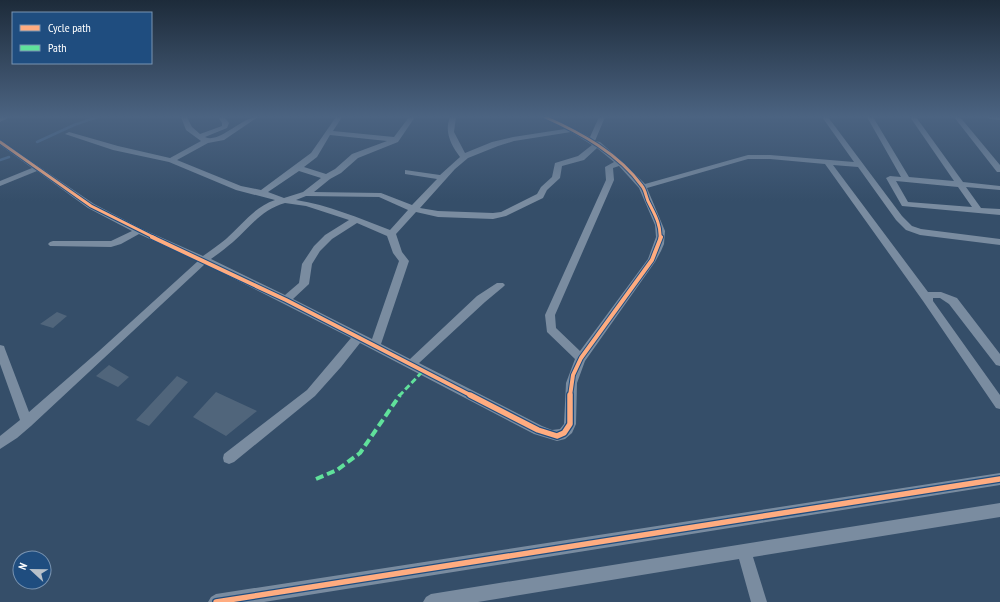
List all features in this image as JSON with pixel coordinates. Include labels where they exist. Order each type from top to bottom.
[{"type":"street","points":[[4,145],[91,206],[139,231],[204,260],[286,300],[538,430],[555,436],[562,435],[568,430],[570,424],[570,382],[581,358],[645,270],[660,242],[660,227],[643,187],[599,145]]},
{"type":"street","points":[[107,145],[171,160],[239,188],[262,193],[282,200],[307,204],[356,220],[391,234],[398,253],[404,261],[375,346]]},
{"type":"street","points":[[171,160],[198,145]]},
{"type":"street","points":[[262,193],[314,155],[320,145]]},
{"type":"street","points":[[306,194],[327,177],[338,171],[355,156],[382,145]]},
{"type":"street","points":[[456,145],[465,156]]},
{"type":"street","points":[[391,234],[452,167],[460,162],[465,156],[492,145]]},
{"type":"street","points":[[0,443],[27,422],[204,260],[230,240],[257,214],[269,205],[306,194],[381,195],[414,209],[452,216],[503,214],[540,196],[544,189],[556,178],[558,165],[580,158],[592,145]]},
{"type":"street","points":[[845,145],[899,218],[909,228],[927,233],[1000,242]]},
{"type":"street","points":[[887,145],[908,180]]},
{"type":"street","points":[[933,145],[978,210]]},
{"type":"street","points":[[980,145],[1000,170]]},
{"type":"street","points":[[643,187],[748,157],[770,157],[860,165]]},
{"type":"street","points":[[827,162],[927,299],[1000,404]]},
{"type":"street","points":[[581,358],[551,329],[550,315],[608,187],[610,180],[609,168],[619,163]]},
{"type":"street","points":[[0,184],[36,168]]},
{"type":"street","points":[[298,168],[327,177]]},
{"type":"street","points":[[408,172],[443,178]]},
{"type":"street","points":[[1000,188],[890,178],[905,204],[1000,212]]},
{"type":"street","points":[[286,300],[304,284],[307,263],[320,246],[335,232],[356,220]]},
{"type":"street","points":[[53,244],[111,244],[139,231]]},
{"type":"street","points":[[411,364],[481,299],[500,285]]},
{"type":"street","points":[[927,299],[931,294],[936,294],[948,297],[953,301],[1000,362]]},
{"type":"street","points":[[229,458],[311,393],[337,364],[358,337]]},
{"type":"street","points":[[0,349],[27,422]]},
{"type":"street","points":[[216,602],[1000,480]]},
{"type":"street","points":[[431,602],[1000,510]]},
{"type":"street","points":[[744,551],[758,602]]},
{"type":"building","points":[[57,312],[67,316],[53,328],[40,324]]},
{"type":"building","points":[[109,365],[129,377],[118,387],[96,376]]},
{"type":"building","points":[[177,376],[188,382],[149,426],[136,420]]},
{"type":"building","points":[[216,392],[257,411],[226,436],[193,417]]},
{"type":"waterway","points":[[0,160],[9,157]]},
{"type":"marked path","points":[[316,479],[337,470],[360,453],[402,392],[423,371]]},
{"type":"cycle path","points":[[4,145],[91,206],[139,231],[204,260],[286,300],[538,430],[557,436],[564,433],[570,424],[571,383],[581,358],[652,260],[661,237],[661,231],[657,218],[643,188],[621,164],[597,145]]},
{"type":"cycle path","points":[[216,602],[1000,479]]}]
